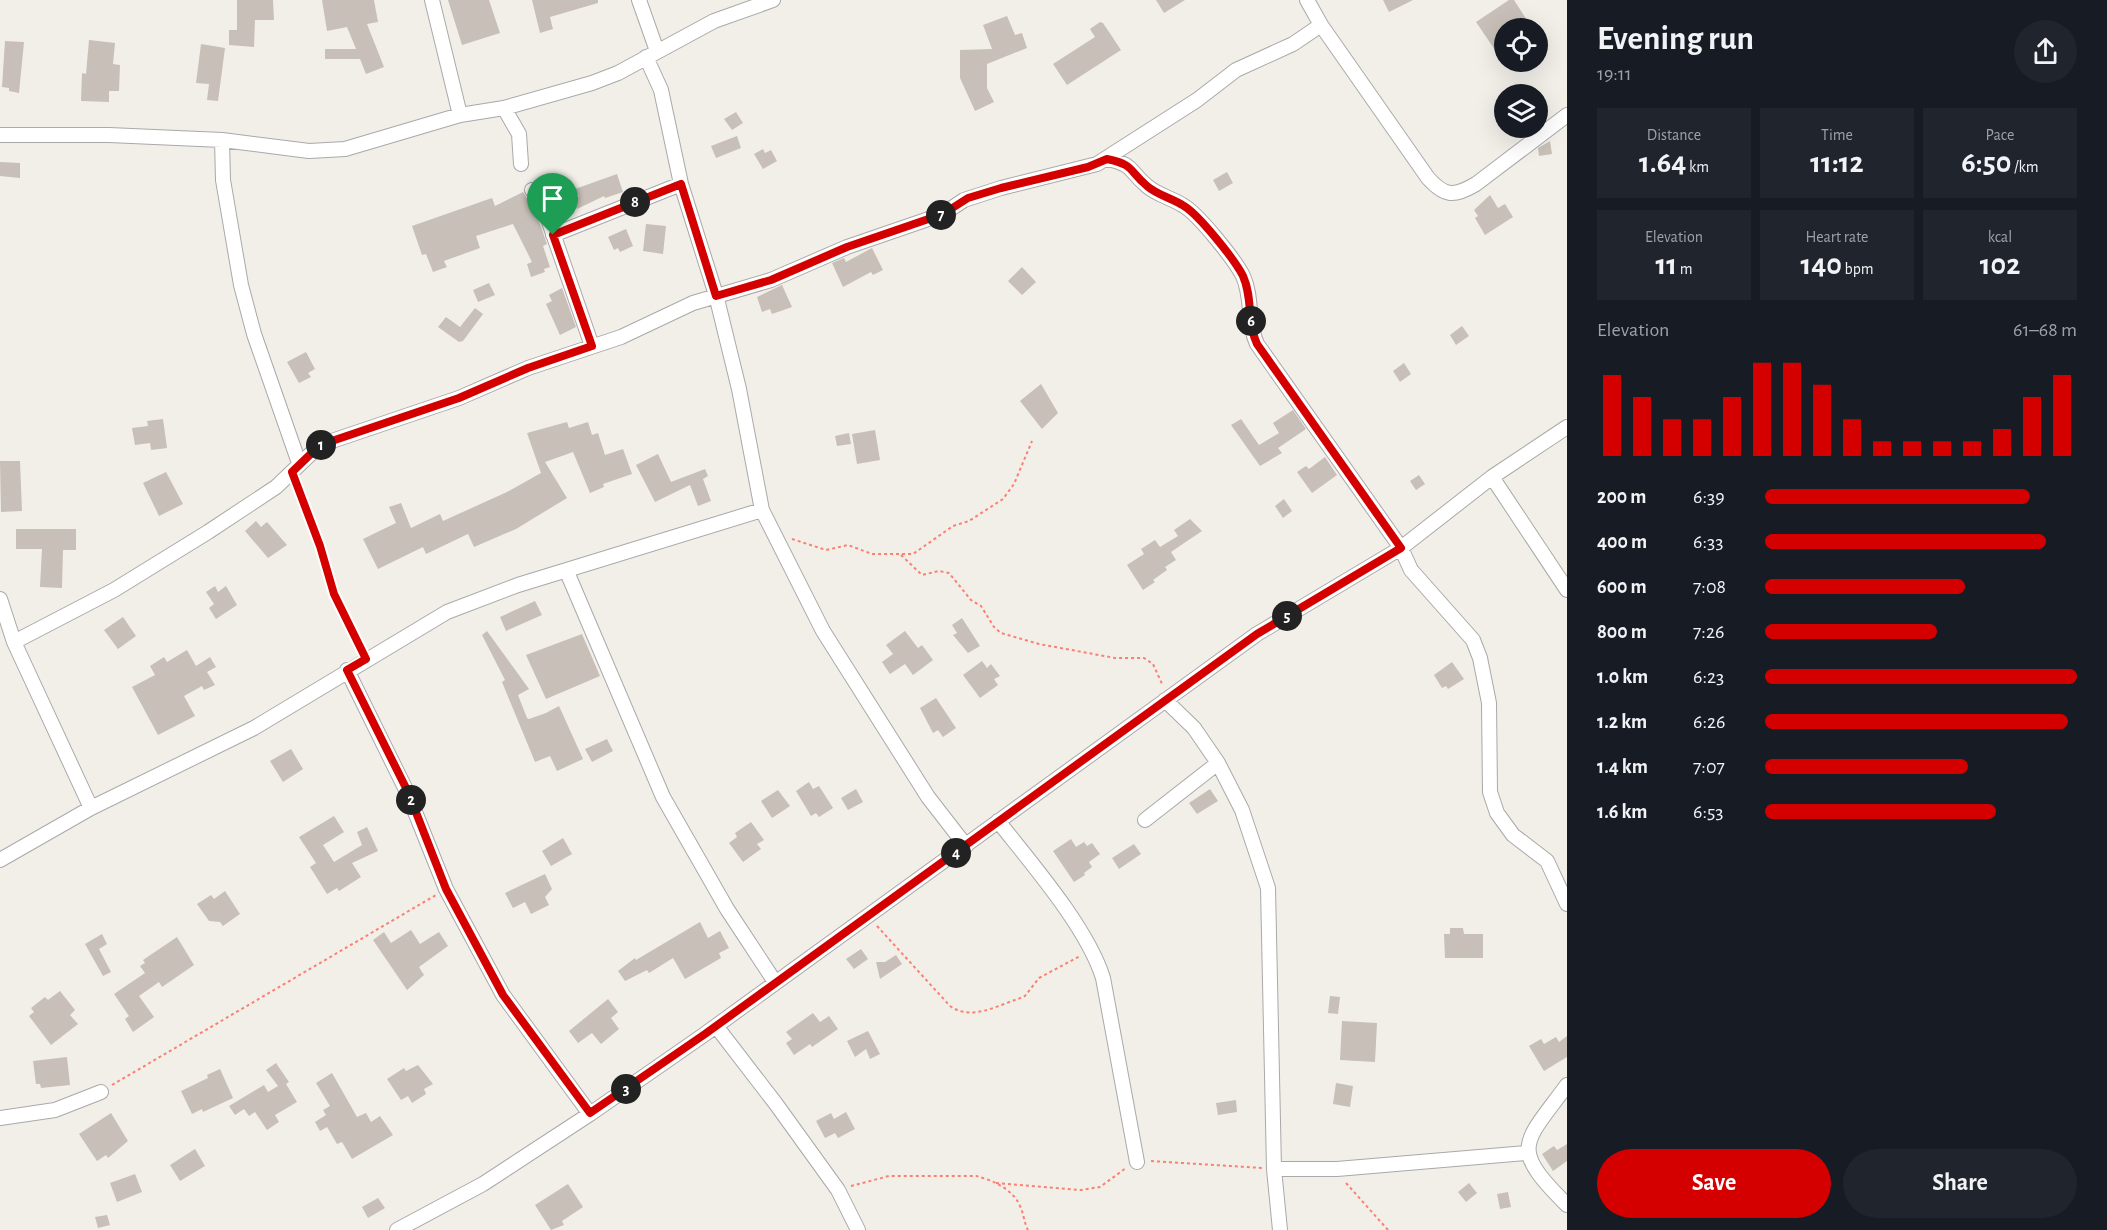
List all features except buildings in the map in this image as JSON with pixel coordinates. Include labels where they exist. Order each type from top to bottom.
[{"type":"street","points":[[432,0],[460,115]]},
{"type":"street","points":[[639,0],[681,184],[716,296],[739,388],[762,510],[824,631],[928,797],[966,846]]},
{"type":"street","points":[[0,135],[109,135],[222,141],[309,151],[345,149],[460,115],[504,108],[618,73],[714,21],[773,0]]},
{"type":"street","points":[[1307,0],[1321,24],[1428,178],[1442,192],[1452,194],[1463,192],[1476,184],[1567,115]]},
{"type":"street","points":[[14,642],[114,590],[271,491],[320,445],[459,398],[528,368],[592,346],[716,296],[771,280],[847,247],[943,214],[968,198],[1088,167],[1107,159],[1197,100],[1236,70],[1293,44],[1321,24]]},
{"type":"street","points":[[504,108],[519,134],[521,164]]},
{"type":"street","points":[[222,141],[223,180],[241,285],[296,467]]},
{"type":"street","points":[[1107,159],[1128,165],[1148,187],[1185,206],[1198,218],[1226,253],[1244,279],[1250,303],[1252,332],[1257,344],[1401,548],[1411,570],[1473,640],[1480,658],[1489,703],[1490,792],[1497,813],[1513,835],[1548,861],[1567,904]]},
{"type":"street","points":[[553,235],[681,184]]},
{"type":"street","points":[[532,190],[540,196],[592,346]]},
{"type":"street","points":[[397,1230],[483,1184],[590,1113],[716,1026],[1257,634],[1401,548],[1492,477],[1567,428]]},
{"type":"street","points":[[1492,477],[1567,590]]},
{"type":"street","points":[[0,860],[91,808],[254,728],[347,670],[459,606],[518,585],[567,572],[762,510]]},
{"type":"street","points":[[567,572],[663,797],[727,909],[775,982]]},
{"type":"street","points":[[0,599],[14,642],[91,808]]},
{"type":"street","points":[[347,670],[408,792],[446,889],[503,995],[590,1113]]},
{"type":"street","points":[[1166,699],[1194,728],[1218,763],[1242,810],[1268,888],[1274,1169],[1280,1230]]},
{"type":"street","points":[[1145,820],[1218,763]]},
{"type":"street","points":[[998,821],[1047,884],[1091,951],[1103,978],[1137,1162]]},
{"type":"street","points":[[716,1026],[838,1190],[858,1230]]},
{"type":"street","points":[[1567,1085],[1538,1124],[1530,1139],[1527,1153],[1533,1169],[1567,1205]]},
{"type":"street","points":[[0,1118],[55,1110],[100,1092]]},
{"type":"street","points":[[1274,1169],[1336,1169],[1527,1153]]},
{"type":"path","points":[[772,528],[797,541],[820,549],[848,545],[872,554],[913,554],[953,526],[969,521],[1003,499],[1014,484],[1032,441]]},
{"type":"path","points":[[296,467],[334,594],[366,659]]},
{"type":"path","points":[[902,555],[922,575],[943,571],[955,578],[971,600],[985,610],[993,627],[1001,633],[1039,644],[1115,658],[1150,660],[1156,668],[1166,699]]},
{"type":"path","points":[[100,1092],[446,889]]},
{"type":"path","points":[[869,916],[950,1006],[959,1013],[971,1014],[1025,996],[1039,978],[1091,951]]},
{"type":"path","points":[[1336,1169],[1358,1199],[1388,1230]]},
{"type":"path","points":[[838,1190],[889,1176],[976,1176],[996,1183],[1012,1195],[1021,1207],[1028,1230]]},
{"type":"route","points":[[1107,159],[1126,164],[1145,185],[1185,206],[1198,218],[1241,273],[1250,303],[1252,332],[1257,344],[1401,548],[1257,634],[705,1034],[590,1113],[503,995],[446,889],[408,792],[347,670],[366,659],[334,594],[320,546],[292,472],[309,453],[320,445],[459,398],[528,368],[592,346],[553,235],[681,184],[716,296],[771,280],[818,258],[943,214],[964,200],[997,189],[1088,167],[1107,159]]}]
